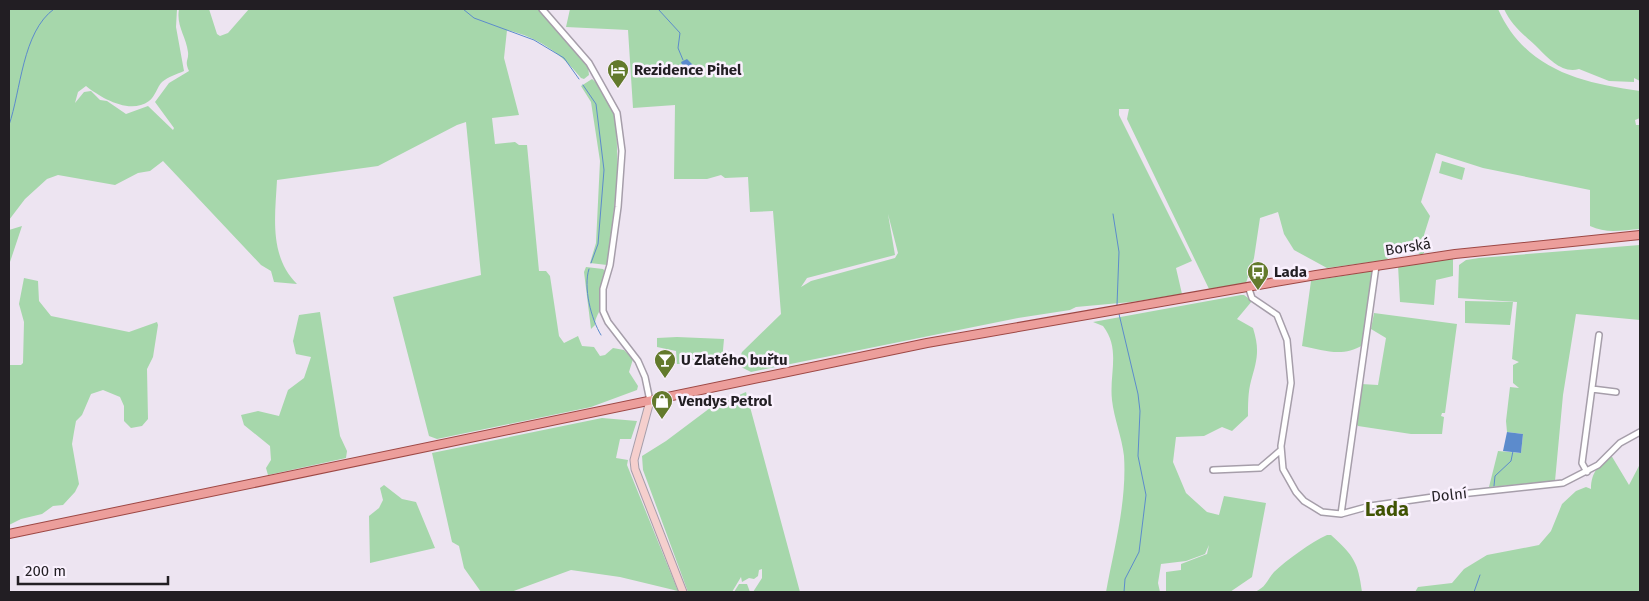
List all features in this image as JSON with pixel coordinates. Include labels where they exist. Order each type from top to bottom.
[{"type":"main road","name":"Borská","points":[[9,534],[927,343],[1248,286],[1376,266],[1518,246],[1640,235]]},
{"type":"street","points":[[542,9],[589,63],[617,113],[622,151],[618,207],[610,265],[604,289],[603,311],[608,322],[638,361],[645,377],[650,401],[634,460],[635,469],[683,592]]},
{"type":"street","points":[[1340,514],[1376,266]]},
{"type":"street","name":"Dolní","points":[[1248,286],[1252,298],[1277,314],[1287,340],[1290,363],[1290,394],[1281,450],[1285,474],[1304,501],[1322,512],[1340,514],[1370,506],[1433,497],[1555,485],[1586,472],[1620,443],[1640,432]]},
{"type":"street","points":[[1586,472],[1582,463],[1599,335]]},
{"type":"street","points":[[1592,389],[1616,392]]},
{"type":"street","points":[[1213,470],[1260,468],[1281,450]]},
{"type":"green space","points":[[9,9],[177,9],[176,27],[184,71],[162,82],[151,99],[141,105],[125,106],[116,103],[86,86],[78,92],[75,103],[84,92],[91,91],[100,100],[107,101],[126,114],[148,106],[173,130],[174,128],[155,102],[169,83],[189,71],[187,63],[188,52],[180,26],[179,9],[209,9],[217,34],[220,36],[228,33],[249,9],[540,9],[588,66],[589,75],[584,79],[581,78],[566,61],[539,42],[507,30],[504,58],[519,115],[492,118],[495,144],[515,142],[519,145],[527,145],[539,271],[546,271],[550,276],[559,336],[564,343],[578,336],[582,346],[594,347],[600,356],[605,355],[613,348],[624,350],[633,359],[629,372],[638,386],[637,390],[591,407],[437,439],[429,436],[393,297],[481,275],[466,122],[378,166],[277,180],[275,222],[278,249],[288,273],[297,284],[274,282],[271,271],[261,265],[163,161],[150,171],[138,173],[115,185],[58,175],[47,179],[25,199],[9,220]]},
{"type":"green space","points":[[570,9],[1498,9],[1509,29],[1523,46],[1557,70],[1596,83],[1640,91],[1640,118],[1635,120],[1636,125],[1640,125],[1640,229],[1608,231],[1590,226],[1590,190],[1483,168],[1436,153],[1421,202],[1430,216],[1424,235],[1424,253],[1421,255],[1407,248],[1398,250],[1386,260],[1327,268],[1294,250],[1284,234],[1278,212],[1260,218],[1254,258],[1246,283],[1210,291],[1127,119],[1129,109],[1119,109],[1119,115],[1192,261],[1176,268],[1182,294],[1131,302],[1076,307],[1070,310],[1018,318],[751,372],[741,367],[739,360],[742,352],[781,314],[773,211],[750,212],[748,177],[725,178],[721,175],[707,179],[674,179],[675,105],[633,108],[628,30],[566,27]],"holes":[[[888,214],[898,253],[895,258],[811,281],[801,287],[807,278],[895,255]]]},
{"type":"green space","points":[[1504,9],[1640,9],[1640,81],[1634,78],[1634,82],[1609,81],[1579,69],[1562,68],[1520,31]]},
{"type":"green space","points":[[592,79],[599,85],[616,118],[618,177],[607,265],[590,263],[596,243],[600,161],[591,102],[581,86]]},
{"type":"green space","points":[[1442,161],[1465,168],[1462,180],[1439,173]]},
{"type":"green space","points":[[22,226],[9,265],[9,230]]},
{"type":"green space","points":[[1640,245],[1640,320],[1576,314],[1563,395],[1555,481],[1489,487],[1498,451],[1521,453],[1523,434],[1507,432],[1506,421],[1510,387],[1519,388],[1513,383],[1513,365],[1519,362],[1512,359],[1517,302],[1458,298],[1459,265],[1466,260],[1479,258]]},
{"type":"green space","points":[[1453,257],[1453,276],[1436,280],[1434,305],[1400,302],[1398,265]]},
{"type":"green space","points":[[586,267],[603,269],[606,272],[600,308],[595,325],[591,329],[584,272]]},
{"type":"green space","points":[[1372,271],[1363,345],[1340,352],[1302,346],[1311,281]]},
{"type":"green space","points":[[24,278],[38,281],[39,301],[51,316],[129,332],[157,322],[158,325],[153,357],[147,369],[148,419],[142,426],[131,428],[124,421],[124,406],[120,397],[103,390],[91,394],[82,415],[76,421],[72,444],[79,484],[75,492],[63,505],[53,506],[42,514],[21,519],[9,525],[9,365],[21,365],[23,363],[24,322],[19,304]]},
{"type":"green space","points":[[1241,295],[1252,301],[1237,319],[1253,328],[1257,349],[1249,390],[1248,416],[1232,431],[1222,427],[1204,436],[1176,437],[1173,462],[1186,493],[1207,512],[1219,515],[1224,496],[1266,503],[1252,577],[1230,592],[1166,592],[1166,572],[1181,570],[1181,564],[1207,554],[1209,545],[1205,554],[1186,561],[1161,564],[1158,583],[1160,592],[1106,592],[1122,508],[1124,456],[1112,400],[1112,344],[1103,326],[1093,322]]},
{"type":"green space","points":[[1465,301],[1513,302],[1510,325],[1465,323]]},
{"type":"green space","points":[[320,312],[340,436],[347,451],[346,458],[268,475],[266,468],[271,460],[270,446],[244,425],[241,415],[258,411],[279,416],[288,390],[304,378],[311,357],[296,354],[293,341],[299,315]]},
{"type":"green space","points":[[1374,313],[1457,324],[1445,413],[1442,413],[1441,416],[1444,417],[1442,434],[1411,434],[1358,426],[1356,423],[1361,384],[1378,385],[1386,338],[1371,329]]},
{"type":"green space","points":[[657,338],[724,339],[722,361],[716,367],[711,365],[712,362],[703,359],[689,360],[689,364],[677,364],[676,351],[657,347]]},
{"type":"green space","points":[[746,392],[800,592],[753,592],[762,578],[762,569],[759,570],[758,576],[754,579],[749,578],[742,582],[741,577],[732,592],[688,592],[643,470],[642,456],[666,441],[710,408]]},
{"type":"green space","points":[[602,418],[637,421],[631,439],[620,439],[616,458],[628,460],[627,465],[678,591],[620,577],[571,570],[511,592],[481,592],[464,568],[459,546],[452,542],[432,453]]},
{"type":"green space","points":[[1611,455],[1629,485],[1640,464],[1640,592],[1415,592],[1418,587],[1452,583],[1464,569],[1487,555],[1539,545],[1551,531],[1562,504],[1576,491],[1586,487],[1591,489],[1592,478],[1596,469]]},
{"type":"green space","points":[[384,485],[402,499],[416,502],[435,548],[370,563],[369,516],[379,508],[383,500],[380,488]]},
{"type":"green space","points":[[1327,535],[1331,535],[1339,542],[1354,560],[1359,573],[1362,592],[1255,592],[1286,562],[1306,547]]},
{"type":"green space","points":[[739,584],[747,584],[750,592],[734,592]]},
{"type":"water","points":[[687,59],[693,65],[693,73],[687,71],[681,62]]},
{"type":"water","points":[[1507,432],[1523,434],[1521,453],[1503,451]]},
{"type":"waterway","points":[[9,125],[29,47],[43,19],[54,9]]},
{"type":"waterway","points":[[463,9],[474,18],[534,40],[564,58],[579,79]]},
{"type":"waterway","points":[[658,9],[680,33],[678,48],[683,60]]},
{"type":"waterway","points":[[583,85],[596,104],[604,170],[598,244],[591,263]]},
{"type":"waterway","points":[[1113,214],[1119,252],[1117,305]]},
{"type":"waterway","points":[[589,269],[587,276],[589,303],[601,335]]},
{"type":"waterway","points":[[1119,314],[1138,394],[1140,411],[1138,456],[1146,495],[1139,552],[1125,579],[1124,592]]},
{"type":"waterway","points":[[1494,486],[1495,476],[1511,461],[1513,451]]},
{"type":"waterway","points":[[1474,592],[1480,575]]},
{"type":"place","name":"Rezidence Pihel","points":[[618,89]]},
{"type":"place","name":"Lada","points":[[1258,291]]},
{"type":"place","name":"U Zlatého buřtu","points":[[665,379]]},
{"type":"place","name":"Vendys Petrol","points":[[662,420]]},
{"type":"district","name":"Lada","points":[[1387,509]]}]
